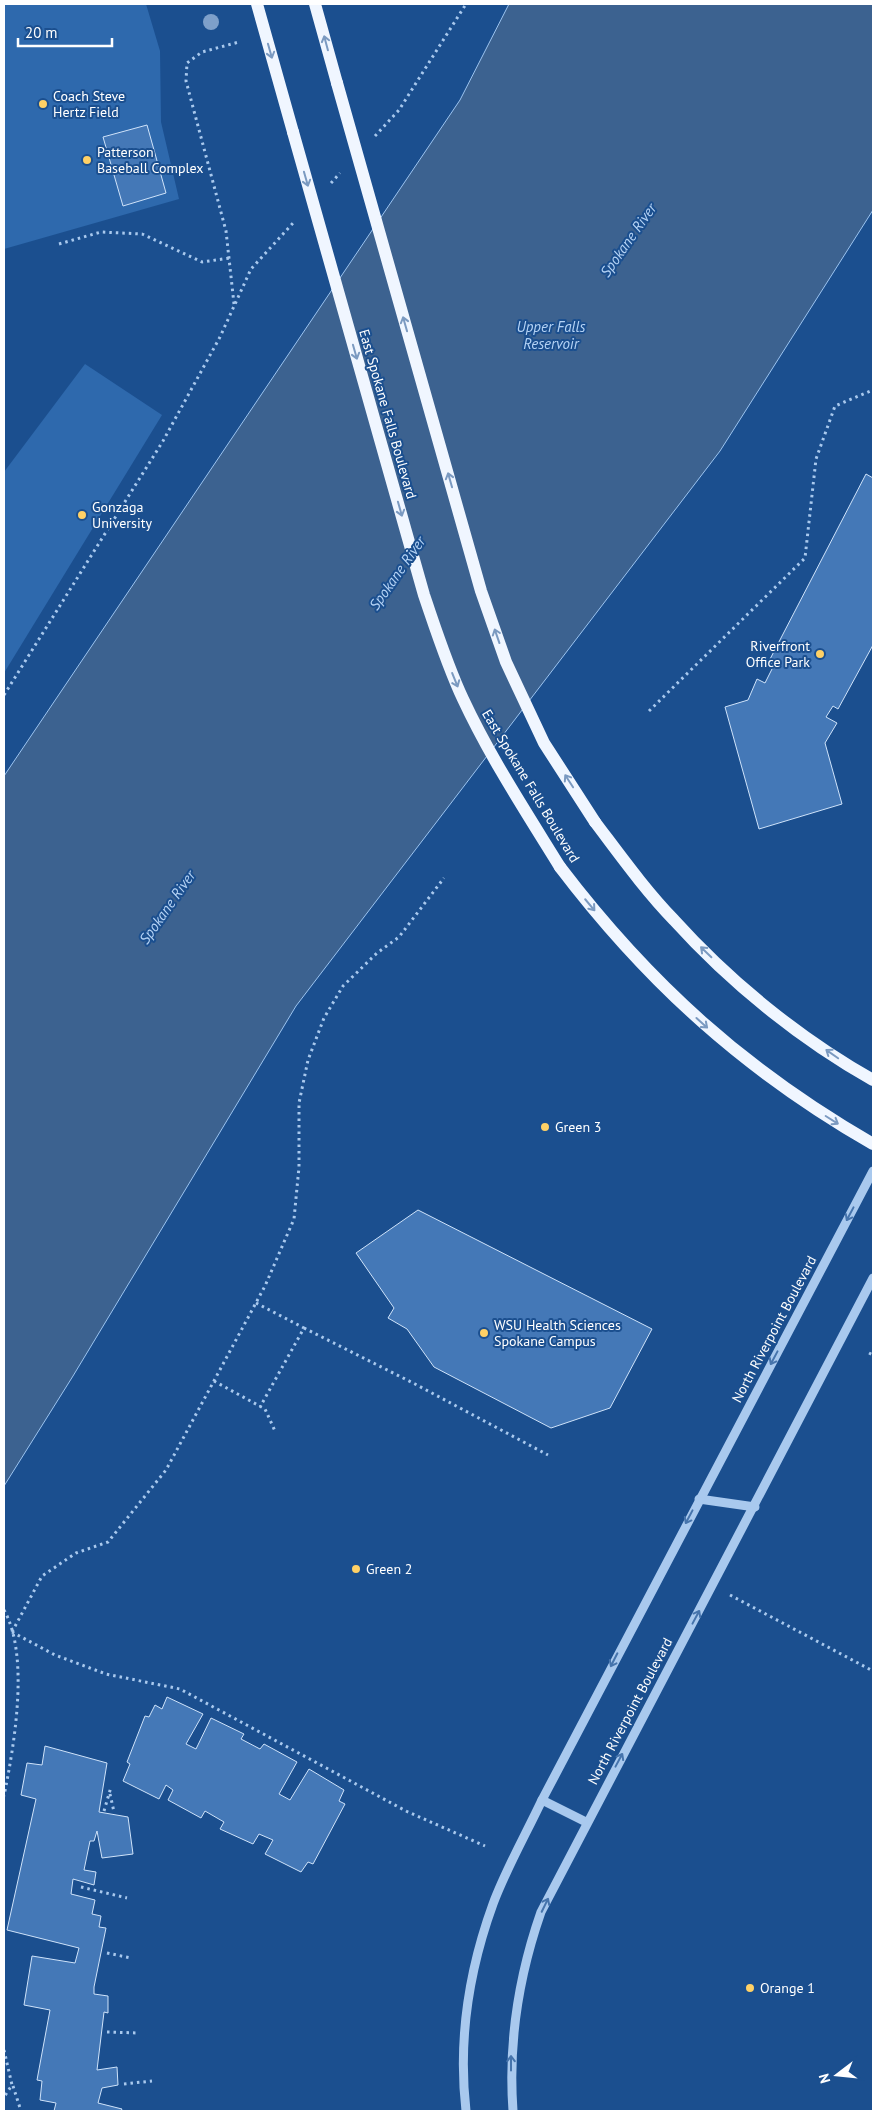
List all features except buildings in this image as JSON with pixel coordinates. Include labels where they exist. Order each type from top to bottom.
[{"type":"main road","name":"East Spokane Falls Boulevard","points":[[257,4],[424,595],[462,697],[487,747],[560,867],[619,940],[662,986],[746,1061],[822,1113],[873,1144]]},
{"type":"main road","points":[[315,4],[481,591],[506,662],[544,743],[595,822],[674,921],[738,983],[800,1032],[873,1080]]},
{"type":"street","name":"North Riverpoint Boulevard","points":[[466,2111],[463,2054],[473,1969],[494,1903],[542,1800],[873,1171]]},
{"type":"street","name":"North Riverpoint Boulevard","points":[[513,2111],[511,2066],[514,2015],[529,1945],[541,1912],[586,1822],[713,1586],[873,1278]]},
{"type":"street","points":[[699,1499],[754,1507]]},
{"type":"street","points":[[542,1800],[586,1822]]},
{"type":"path","points":[[373,138],[399,110],[466,4]]},
{"type":"path","points":[[234,307],[226,231],[186,81],[187,63],[202,52],[239,42]]},
{"type":"path","points":[[327,188],[346,166]]},
{"type":"path","points":[[4,695],[163,441],[220,337],[251,269],[301,216]]},
{"type":"path","points":[[59,244],[101,232],[142,234],[202,262],[230,258]]},
{"type":"path","points":[[649,711],[805,558],[816,459],[835,406],[873,390]]},
{"type":"path","points":[[12,1632],[42,1576],[76,1553],[108,1542],[166,1470],[255,1303],[294,1219],[299,1167],[299,1103],[308,1060],[324,1018],[343,986],[377,952],[399,937],[444,878]]},
{"type":"path","points":[[255,1303],[415,1384],[548,1456]]},
{"type":"path","points":[[260,1407],[304,1328]]},
{"type":"path","points":[[214,1381],[266,1409],[275,1432]]},
{"type":"path","points":[[713,1586],[873,1671]]},
{"type":"path","points":[[4,1610],[12,1632],[18,1682],[17,1718],[4,1796]]},
{"type":"path","points":[[12,1632],[55,1655],[106,1674],[180,1689],[406,1811],[485,1846]]},
{"type":"path","points":[[104,1811],[111,1787]]},
{"type":"path","points":[[110,1793],[114,1812]]},
{"type":"path","points":[[82,1887],[127,1898]]},
{"type":"path","points":[[107,1953],[132,1958]]},
{"type":"path","points":[[107,2032],[139,2034]]},
{"type":"path","points":[[4,2050],[12,2086],[21,2111]]},
{"type":"path","points":[[124,2084],[152,2081]]},
{"type":"path","points":[[4,2097],[12,2086]]},
{"type":"shaded area","name":"Patterson Baseball Complex","points":[[4,4],[146,4],[160,51],[161,122],[179,199],[4,249]]},
{"type":"shaded area","points":[[85,364],[162,415],[4,673],[4,472]]},
{"type":"water","name":"Upper Falls Reservoir","points":[[509,4],[873,4],[873,210],[720,451],[296,1006],[73,1376],[4,1486],[4,776],[460,100]]},
{"type":"place","name":"Coach Steve Hertz Field","points":[[43,104]]},
{"type":"place","name":"Patterson Baseball Complex","points":[[87,160]]},
{"type":"place","name":"Gonzaga University","points":[[82,515]]},
{"type":"place","name":"Riverfront Office Park","points":[[820,654]]},
{"type":"place","name":"Green 3","points":[[545,1127]]},
{"type":"place","name":"WSU Health Sciences Spokane Campus","points":[[484,1333]]},
{"type":"place","name":"Green 2","points":[[356,1569]]},
{"type":"place","name":"Orange 1","points":[[750,1988]]},
{"type":"water label","name":"Spokane River","points":[[628,240]]},
{"type":"water label","name":"Spokane River","points":[[397,573]]},
{"type":"water label","name":"Spokane River","points":[[167,907]]}]
